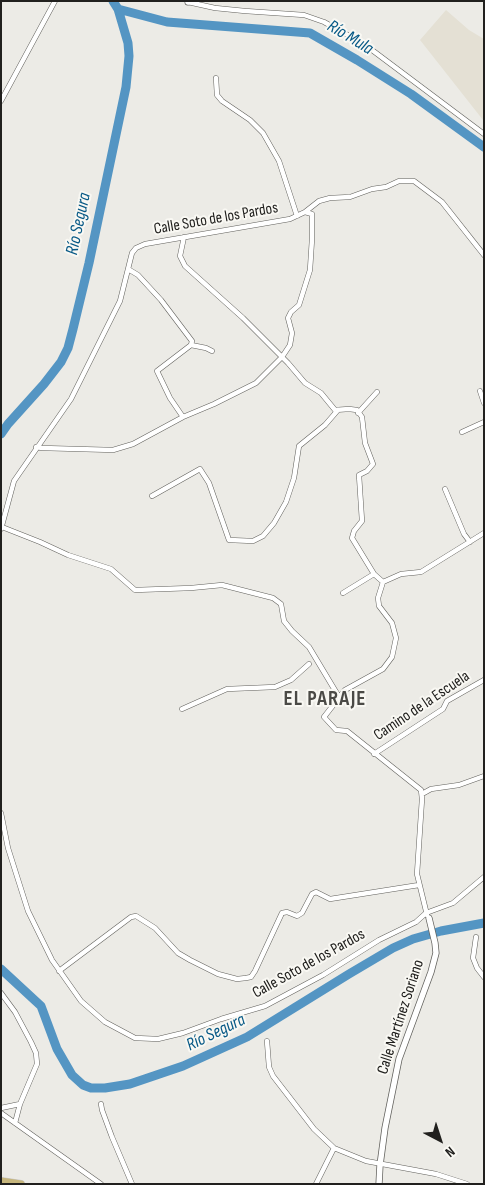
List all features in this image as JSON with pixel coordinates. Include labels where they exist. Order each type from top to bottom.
[{"type":"main road","points":[[1,1181],[20,1184]]},
{"type":"street","points":[[1,101],[55,1]]},
{"type":"street","points":[[188,1],[237,11],[304,15],[324,22],[364,44],[484,134]]},
{"type":"street","points":[[216,78],[217,95],[222,101],[250,120],[263,133],[279,161],[297,216]]},
{"type":"street","name":"Calle Soto de los Pardos","points":[[2,528],[14,481],[71,399],[120,301],[132,253],[136,248],[145,244],[290,219],[319,201],[330,198],[350,197],[372,189],[386,187],[399,180],[414,181],[442,202],[484,254]]},
{"type":"street","points":[[36,447],[113,450],[134,444],[183,417],[214,404],[256,382],[282,357],[290,345],[292,333],[288,318],[291,312],[299,305],[310,270],[312,214],[304,212]]},
{"type":"street","points":[[184,237],[180,256],[184,266],[282,357],[305,384],[321,393],[335,410],[357,410],[362,417],[365,443],[373,464],[367,471],[359,475],[362,522],[354,531],[352,538],[374,574],[383,582]]},
{"type":"street","points":[[128,269],[138,275],[161,300],[192,341],[192,345]]},
{"type":"street","points":[[183,417],[170,398],[157,371],[192,345]]},
{"type":"street","points":[[192,345],[212,351]]},
{"type":"street","points":[[480,391],[484,403]]},
{"type":"street","points":[[358,412],[377,392]]},
{"type":"street","points":[[152,496],[200,469],[209,483],[229,540],[253,541],[264,536],[286,502],[294,478],[299,446],[325,425],[338,410]]},
{"type":"street","points":[[462,432],[484,422]]},
{"type":"street","points":[[445,489],[470,542]]},
{"type":"street","points":[[2,528],[68,555],[111,569],[135,590],[222,585],[272,598],[282,604],[284,621],[309,648],[338,697]]},
{"type":"street","points":[[427,916],[416,874],[421,790],[347,731],[336,730],[324,717],[345,690],[384,669],[392,657],[396,638],[392,622],[380,606],[378,598],[383,582],[401,574],[422,572],[484,533]]},
{"type":"street","points":[[342,593],[374,574]]},
{"type":"street","points":[[182,709],[227,689],[275,688],[292,680],[309,664]]},
{"type":"street","name":"Camino de la Escuela","points":[[374,754],[443,708],[447,701],[484,680]]},
{"type":"street","points":[[422,794],[431,789],[459,785],[484,776]]},
{"type":"street","name":"Calle Soto de los Pardos","points":[[1,813],[8,848],[28,911],[52,960],[81,1001],[105,1022],[135,1038],[158,1039],[184,1033],[221,1019],[265,1006],[379,940],[453,903],[484,877]]},
{"type":"street","points":[[59,971],[131,917],[136,916],[155,928],[178,953],[190,960],[218,974],[237,979],[246,978],[255,971],[282,912],[297,916],[302,913],[312,894],[316,892],[330,898],[419,885]]},
{"type":"street","name":"Calle Martínez Soriano","points":[[379,1184],[384,1128],[399,1058],[436,953],[427,916]]},
{"type":"street","points":[[476,937],[474,958],[477,968],[484,977]]},
{"type":"street","points":[[1,993],[15,1012],[36,1053],[37,1064],[20,1104],[15,1123]]},
{"type":"street","points":[[267,1042],[269,1067],[273,1076],[314,1129],[334,1148],[380,1165],[436,1174],[467,1184]]},
{"type":"street","points":[[1,1108],[20,1104]]},
{"type":"street","points":[[101,1104],[112,1137],[132,1184]]},
{"type":"street","points":[[1,1113],[101,1184]]},
{"type":"street","points":[[316,1184],[334,1148]]},
{"type":"shaded area","points":[[446,10],[469,30],[484,39],[483,120],[420,40]]},
{"type":"waterway","name":"Río Segura","points":[[1,434],[61,362],[68,348],[73,329],[89,263],[126,87],[129,56],[128,43],[118,9],[113,1]]},
{"type":"waterway","name":"Río Mula","points":[[118,9],[167,22],[310,33],[411,94],[484,147]]},
{"type":"waterway","name":"Río Segura","points":[[1,969],[41,1006],[57,1049],[72,1075],[83,1085],[91,1088],[105,1088],[130,1084],[183,1066],[247,1037],[393,948],[413,939],[441,931],[484,923]]},
{"type":"district","name":"EL PARAJE","points":[[325,700]]}]
